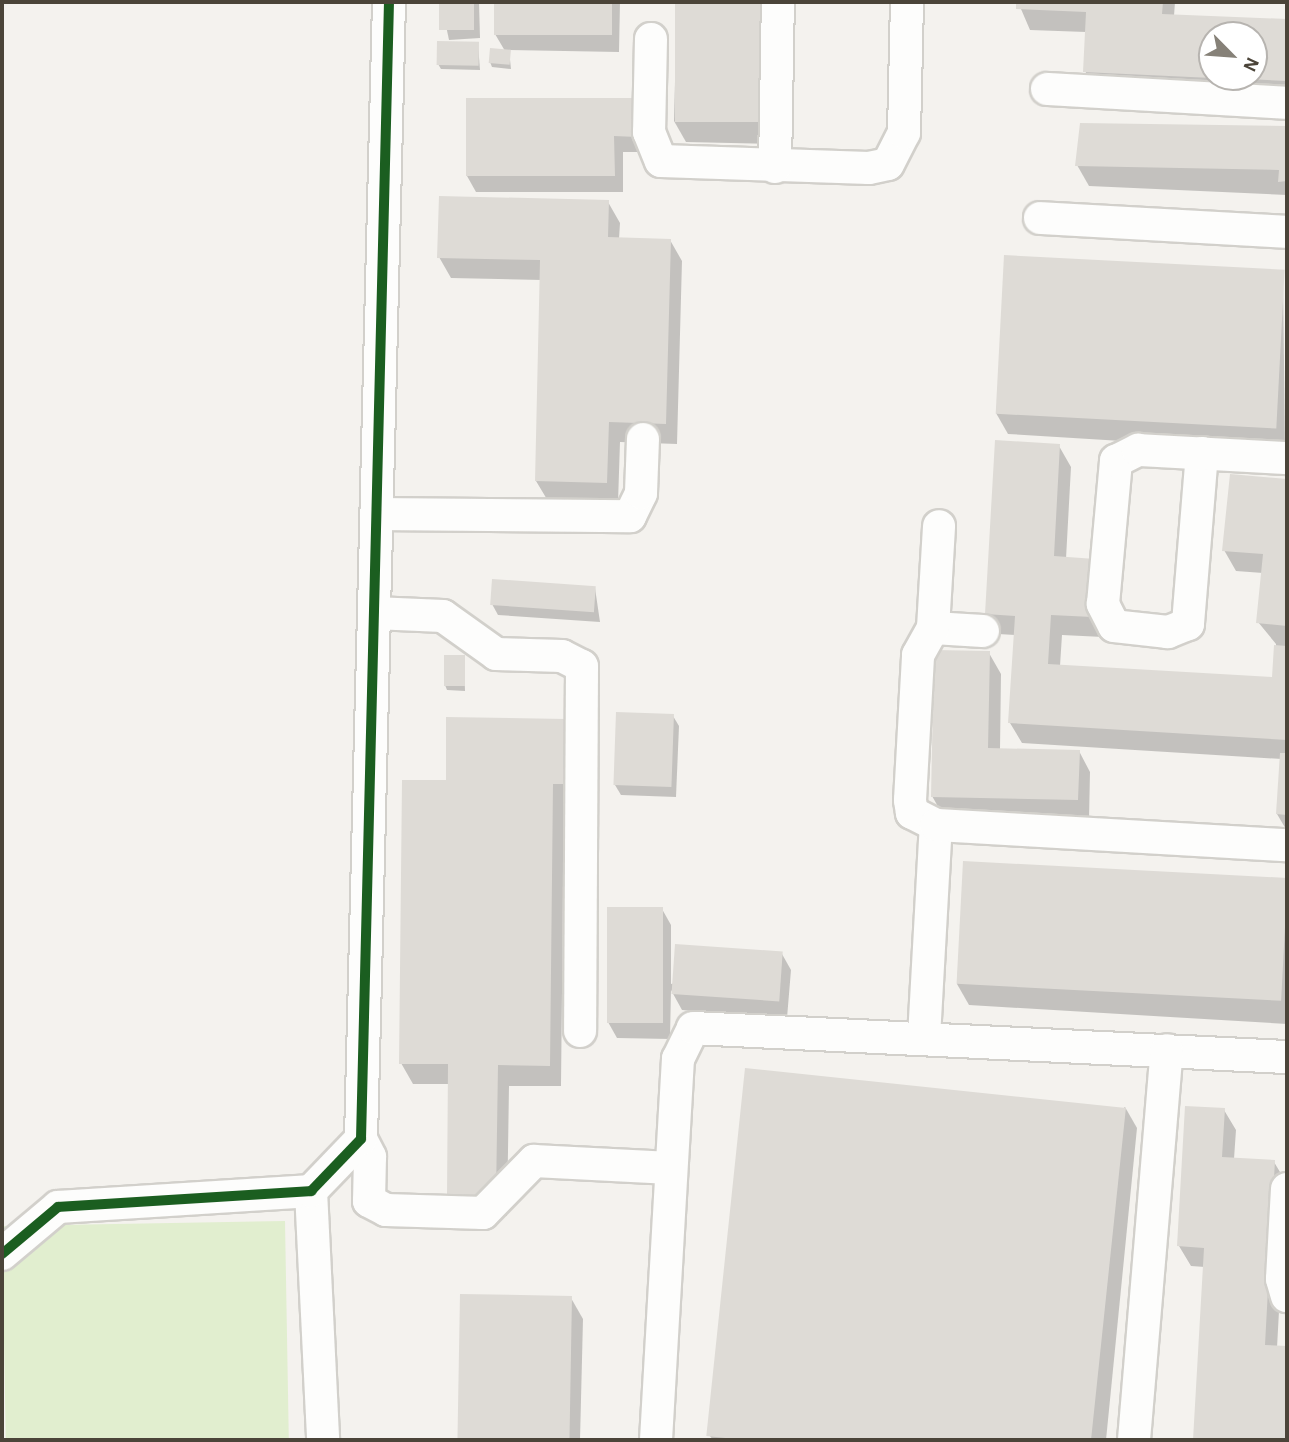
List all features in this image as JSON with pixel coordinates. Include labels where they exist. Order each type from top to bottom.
[{"type":"street","points":[[389,2],[361,1139],[370,1157],[369,1201],[386,1210],[483,1213],[534,1161],[671,1168]]},
{"type":"street","points":[[775,167],[778,2]]},
{"type":"street","points":[[651,39],[649,132],[661,161],[775,167],[869,168],[888,164],[899,150],[907,2]]},
{"type":"street","points":[[1048,89],[1287,103]]},
{"type":"street","points":[[1040,218],[1287,232]]},
{"type":"street","points":[[376,514],[630,516],[642,493],[643,439]]},
{"type":"street","points":[[1202,453],[1188,624],[1168,632],[1114,626],[1103,604],[1116,461],[1138,450],[1202,453],[1287,458]]},
{"type":"street","points":[[939,526],[933,628],[918,655],[910,800],[912,813],[936,825],[1287,845]]},
{"type":"street","points":[[374,613],[443,616],[496,653],[562,656],[582,666],[580,1031]]},
{"type":"street","points":[[933,628],[983,631]]},
{"type":"street","points":[[924,1037],[936,825]]},
{"type":"street","points":[[656,1440],[678,1059],[693,1028],[924,1037],[1287,1057]]},
{"type":"street","points":[[1134,1440],[1167,1050]]},
{"type":"street","points":[[2,1254],[58,1207],[311,1191],[361,1139]]},
{"type":"street","points":[[311,1191],[323,1440]]},
{"type":"street","points":[[1287,1210],[1287,1296]]},
{"type":"green space","points":[[285,1221],[289,1440],[6,1440],[2,1226]]},
{"type":"building","points":[[439,2],[474,2],[474,30],[439,30]]},
{"type":"building","points":[[494,2],[612,2],[612,35],[494,35]]},
{"type":"building","points":[[675,2],[767,2],[767,122],[675,122]]},
{"type":"building","points":[[1016,2],[1163,2],[1162,14],[1287,19],[1287,81],[1268,80],[1268,21],[1198,21],[1198,77],[1083,72],[1086,12],[1016,9]]},
{"type":"building","points":[[437,41],[479,42],[479,66],[437,65]]},
{"type":"building","points":[[490,48],[511,50],[510,65],[489,63]]},
{"type":"building","points":[[466,98],[636,98],[637,137],[614,136],[615,176],[466,176]]},
{"type":"building","points":[[1080,123],[1287,126],[1287,181],[1278,182],[1279,170],[1075,166]]},
{"type":"building","points":[[439,196],[609,200],[608,237],[671,239],[666,424],[609,422],[607,483],[535,481],[540,260],[437,258]]},
{"type":"building","points":[[1004,255],[1285,270],[1276,428],[996,414]]},
{"type":"building","points":[[995,440],[1060,444],[1054,556],[1095,559],[1092,617],[1051,615],[1048,664],[1272,677],[1274,645],[1287,646],[1287,740],[1008,723],[1015,616],[985,614]]},
{"type":"building","points":[[1230,474],[1287,479],[1287,626],[1256,623],[1263,554],[1222,551]]},
{"type":"building","points":[[492,579],[596,586],[594,612],[490,605]]},
{"type":"building","points":[[934,650],[990,651],[988,748],[1080,750],[1078,800],[931,797]]},
{"type":"building","points":[[444,655],[465,655],[465,686],[444,686]]},
{"type":"building","points":[[616,712],[674,714],[671,787],[613,785]]},
{"type":"building","points":[[446,717],[566,719],[565,784],[553,784],[550,1066],[498,1065],[496,1196],[447,1195],[448,1064],[399,1064],[402,780],[446,780]]},
{"type":"building","points":[[1280,753],[1287,753],[1287,815],[1276,814]]},
{"type":"building","points":[[963,861],[1287,878],[1281,1001],[957,984]]},
{"type":"building","points":[[607,907],[663,907],[663,1023],[607,1023]]},
{"type":"building","points":[[675,944],[783,952],[779,1001],[672,994]]},
{"type":"building","points":[[745,1068],[1126,1108],[1091,1440],[745,1440],[706,1436]]},
{"type":"building","points":[[1185,1106],[1225,1108],[1222,1157],[1275,1160],[1265,1345],[1287,1346],[1287,1440],[1193,1440],[1204,1248],[1177,1246]]},
{"type":"building","points":[[460,1294],[572,1296],[569,1440],[457,1440]]},
{"type":"cycle path","points":[[2,1254],[58,1207],[311,1191],[361,1139],[389,2]]}]
